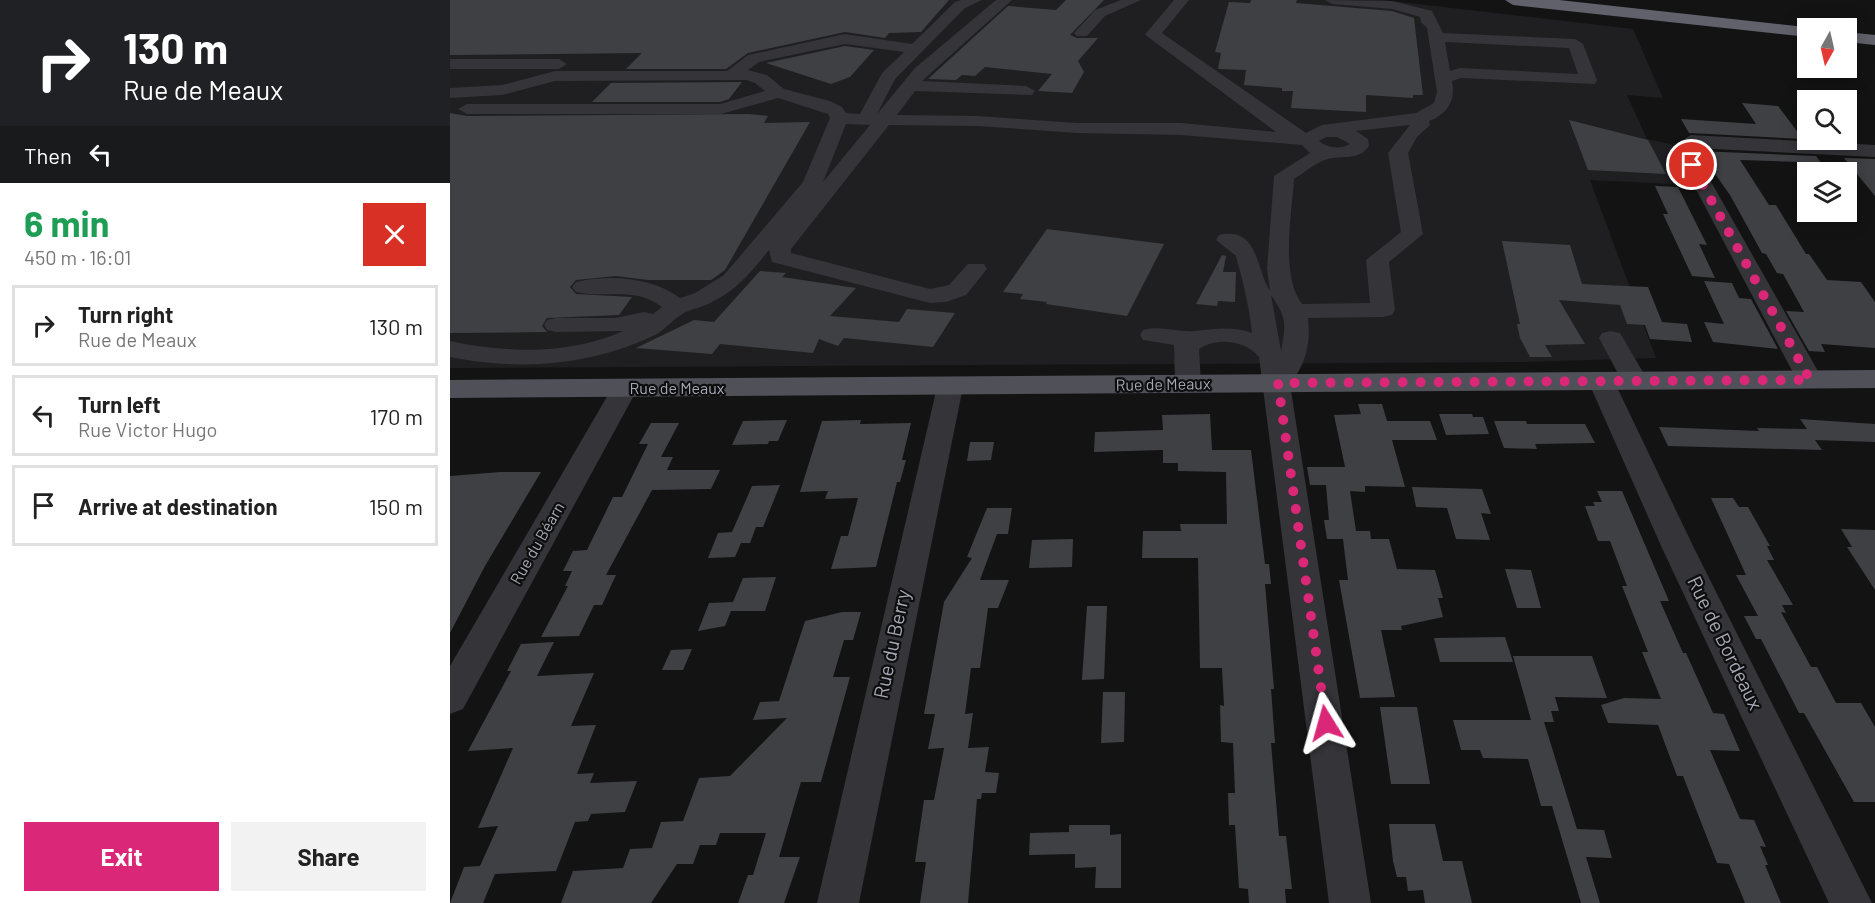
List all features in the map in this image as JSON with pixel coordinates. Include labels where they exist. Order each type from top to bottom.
[{"type":"highway","points":[[1513,0],[1797,31]]},
{"type":"highway","points":[[1557,0],[1797,25]]},
{"type":"highway","points":[[1857,32],[1875,34]]},
{"type":"highway","points":[[1857,38],[1875,40]]},
{"type":"main road","name":"Rue de Meaux","points":[[450,390],[1875,379]]},
{"type":"street","points":[[875,120],[888,77],[960,5],[980,8],[1005,0]]},
{"type":"street","points":[[1082,33],[1100,13],[1134,0]]},
{"type":"street","points":[[1182,0],[1153,34],[1286,130],[1317,146]]},
{"type":"street","points":[[1332,0],[1392,4],[1427,14],[1428,22],[1434,26],[1446,100],[1440,108],[1419,120],[1366,122],[1349,125],[1340,131]]},
{"type":"street","points":[[976,269],[959,291],[930,296],[780,257],[780,248],[875,120],[910,86],[980,8]]},
{"type":"street","points":[[1436,37],[1575,44],[1589,80],[1460,73],[1443,78]]},
{"type":"street","points":[[732,75],[754,58],[845,39],[858,38],[886,46],[918,49]]},
{"type":"street","points":[[450,64],[607,64],[593,77]]},
{"type":"street","points":[[450,93],[502,90],[555,76],[756,76],[778,93],[824,105],[836,111],[839,118],[812,184],[732,280],[703,298],[643,319],[615,325],[556,325]]},
{"type":"street","points":[[910,86],[967,86],[1026,91]]},
{"type":"street","points":[[450,109],[721,109],[778,93]]},
{"type":"street","points":[[839,118],[977,121],[1077,128],[1181,129],[1317,146],[1343,153],[1360,146],[1398,153]]},
{"type":"street","points":[[1295,311],[1383,310],[1377,260],[1412,234],[1398,153],[1410,134],[1421,125],[1419,120]]},
{"type":"street","points":[[1317,146],[1315,133],[1340,131],[1359,139],[1360,146]]},
{"type":"street","points":[[1810,380],[1682,146],[1691,141],[1875,151]]},
{"type":"street","points":[[1278,383],[1291,366],[1297,332],[1295,311],[1283,295],[1278,269],[1284,176],[1317,146]]},
{"type":"street","points":[[1221,233],[1242,247],[1259,291],[1267,349]]},
{"type":"street","points":[[1228,334],[1240,317],[1247,291],[1248,266]]},
{"type":"street","points":[[584,287],[640,286],[661,292],[677,307]]},
{"type":"street","points":[[627,305],[677,307]]},
{"type":"street","points":[[450,349],[483,356],[561,355],[589,351],[621,341],[651,327],[677,307]]},
{"type":"street","points":[[1173,318],[1190,343],[1188,384]]},
{"type":"street","points":[[1151,340],[1190,343],[1210,334],[1228,334],[1255,340],[1267,349],[1272,357],[1278,383],[1350,903]]},
{"type":"street","points":[[1611,338],[1635,381]]},
{"type":"street","name":"Rue de Bordeaux","points":[[1601,381],[1678,548],[1851,903]]},
{"type":"street","name":"Rue du Berry","points":[[838,903],[906,580],[950,387]]},
{"type":"street","name":"Rue du Béarn","points":[[450,699],[625,388]]},
{"type":"shaded area","points":[[450,0],[1383,0],[1633,29],[1663,98],[1627,95],[1647,139],[1671,144],[1693,185],[1590,180],[1656,358],[1524,362],[450,368]]},
{"type":"building","points":[[450,0],[949,0],[921,32],[889,33],[885,38],[845,32],[748,53],[726,69],[626,69],[642,53],[450,55]]},
{"type":"building","points":[[1066,0],[1104,0],[1070,35],[1077,38],[1098,38],[1078,61],[1084,72],[1072,93],[1038,91],[1052,74],[985,67],[975,76],[962,75],[956,80],[928,79],[1008,6],[1056,10]]},
{"type":"building","points":[[1251,0],[1297,0],[1296,3],[1392,11],[1414,18],[1423,95],[1413,95],[1413,98],[1366,95],[1366,112],[1291,108],[1293,91],[1244,85],[1246,70],[1218,69],[1221,53],[1215,52],[1229,2],[1250,3]]},
{"type":"building","points":[[845,46],[874,50],[850,77],[831,84],[766,63]]},
{"type":"building","points":[[742,82],[729,99],[720,102],[592,102],[611,83]]},
{"type":"building","points":[[1742,103],[1778,106],[1797,131],[1797,139],[1689,133],[1681,119],[1756,124]]},
{"type":"building","points":[[450,113],[467,116],[749,114],[768,116],[764,123],[810,122],[725,270],[711,280],[648,280],[616,276],[576,280],[570,287],[576,294],[632,297],[619,315],[547,318],[542,326],[547,332],[450,333]]},
{"type":"building","points":[[1569,120],[1648,140],[1666,174],[1588,170]]},
{"type":"building","points":[[1699,151],[1816,156],[1820,162],[1740,160],[1769,205],[1776,205],[1806,254],[1809,254],[1827,280],[1861,282],[1875,302],[1875,348],[1821,344],[1825,352],[1809,351],[1786,311],[1804,312],[1783,274],[1777,273],[1766,254],[1762,253],[1730,195]]},
{"type":"building","points":[[1844,158],[1875,159],[1875,196],[1857,174],[1857,162],[1847,162]]},
{"type":"building","points":[[1655,186],[1678,187],[1707,245],[1699,244],[1715,278],[1692,276],[1663,214],[1668,214]]},
{"type":"building","points":[[1047,229],[1164,244],[1127,316],[1020,299],[1023,294],[1003,292]]},
{"type":"building","points":[[1502,241],[1570,245],[1582,284],[1648,287],[1662,322],[1687,324],[1692,342],[1650,339],[1645,325],[1627,324],[1620,305],[1559,300],[1585,344],[1545,345],[1552,357],[1530,357],[1520,338],[1517,324],[1520,324]]},
{"type":"building","points":[[1222,255],[1226,256],[1223,272],[1236,272],[1235,302],[1218,301],[1217,306],[1196,304]]},
{"type":"building","points":[[760,271],[786,273],[782,277],[856,288],[830,316],[899,322],[907,309],[955,313],[933,347],[844,338],[838,346],[819,339],[813,353],[720,344],[712,354],[636,348],[694,320],[714,322]]},
{"type":"building","points":[[1704,281],[1732,283],[1739,298],[1751,299],[1778,349],[1713,342],[1704,322],[1724,324]]},
{"type":"building","points":[[1358,404],[1382,404],[1387,421],[1430,421],[1437,440],[1392,440],[1405,487],[1365,486],[1365,492],[1350,491],[1356,531],[1370,531],[1371,539],[1389,539],[1397,569],[1435,570],[1443,598],[1438,598],[1443,617],[1401,626],[1402,630],[1381,630],[1395,697],[1360,698],[1339,580],[1348,580],[1343,539],[1327,539],[1324,520],[1329,520],[1326,485],[1310,485],[1307,467],[1345,467],[1334,415],[1361,414]]},
{"type":"building","points":[[1210,414],[1212,450],[1251,450],[1265,564],[1269,564],[1271,584],[1265,584],[1274,689],[1271,689],[1275,743],[1271,743],[1279,836],[1286,836],[1292,889],[1285,889],[1286,903],[1249,903],[1248,889],[1239,888],[1235,825],[1229,825],[1228,793],[1235,793],[1233,743],[1221,742],[1220,705],[1224,706],[1222,668],[1200,668],[1198,558],[1142,558],[1143,531],[1181,531],[1180,524],[1227,524],[1226,472],[1178,471],[1178,463],[1163,463],[1163,450],[1094,452],[1095,432],[1163,430],[1162,415]]},
{"type":"building","points":[[1439,414],[1472,414],[1473,417],[1483,417],[1489,434],[1446,435]]},
{"type":"building","points":[[1800,419],[1875,424],[1875,442],[1815,440],[1822,450],[1668,446],[1659,427],[1759,431],[1757,428],[1807,429]]},
{"type":"building","points":[[787,420],[778,441],[769,441],[768,444],[732,445],[743,421]]},
{"type":"building","points":[[861,420],[860,424],[911,423],[902,460],[906,460],[900,482],[897,482],[876,567],[831,569],[841,536],[848,536],[858,498],[825,499],[828,491],[800,492],[822,421]]},
{"type":"building","points":[[1494,421],[1526,421],[1527,424],[1585,424],[1595,443],[1535,444],[1537,449],[1504,448]]},
{"type":"building","points":[[651,423],[679,423],[661,457],[673,457],[667,470],[720,470],[711,489],[652,490],[606,575],[616,575],[602,605],[594,605],[579,636],[541,637],[568,586],[565,586],[572,571],[563,571],[573,551],[587,550],[613,497],[622,497],[648,444],[639,444]]},
{"type":"building","points":[[970,442],[994,442],[991,460],[967,461]]},
{"type":"building","points":[[541,472],[485,566],[450,633],[450,476]]},
{"type":"building","points":[[780,485],[763,527],[756,527],[750,543],[741,543],[735,557],[708,558],[718,533],[732,532],[752,486]]},
{"type":"building","points":[[1412,487],[1482,489],[1491,514],[1481,513],[1490,540],[1456,539],[1447,508],[1416,507]]},
{"type":"building","points":[[1597,491],[1622,491],[1669,601],[1660,601],[1683,653],[1686,653],[1713,713],[1724,714],[1740,751],[1710,750],[1740,819],[1754,820],[1766,847],[1760,846],[1768,865],[1765,865],[1781,903],[1745,903],[1729,864],[1717,863],[1683,776],[1677,776],[1658,725],[1608,723],[1601,705],[1624,698],[1661,699],[1642,652],[1648,652],[1622,586],[1627,586],[1610,541],[1598,541],[1585,506],[1595,506],[1593,502],[1602,502]]},
{"type":"building","points":[[1711,498],[1733,498],[1739,507],[1748,507],[1770,546],[1767,546],[1774,560],[1767,560],[1793,605],[1782,605],[1786,613],[1781,612],[1811,667],[1817,667],[1836,703],[1861,703],[1875,727],[1875,802],[1854,802],[1804,713],[1799,713],[1761,639],[1756,639],[1744,616],[1758,616],[1736,575],[1746,575]]},
{"type":"building","points":[[987,508],[1012,508],[1008,534],[997,534],[980,580],[1009,580],[998,608],[988,608],[980,668],[971,668],[965,714],[973,713],[968,748],[989,747],[985,772],[999,773],[996,793],[982,793],[981,799],[977,799],[968,903],[920,903],[926,862],[915,862],[924,800],[934,800],[944,748],[928,749],[935,714],[924,714],[944,602],[972,558],[967,557]]},
{"type":"building","points":[[1841,529],[1875,530],[1875,590],[1847,547],[1852,547]]},
{"type":"building","points":[[1073,539],[1072,567],[1029,568],[1032,540]]},
{"type":"building","points":[[1505,569],[1531,570],[1541,608],[1517,608]]},
{"type":"building","points":[[776,577],[765,611],[731,611],[725,626],[698,631],[709,603],[733,602],[743,578]]},
{"type":"building","points":[[1087,606],[1107,606],[1104,679],[1082,680]]},
{"type":"building","points":[[842,612],[861,612],[853,640],[844,640],[833,677],[850,677],[821,782],[801,782],[779,857],[800,857],[784,903],[738,903],[748,875],[753,875],[766,833],[720,833],[716,845],[700,845],[693,864],[677,864],[651,903],[561,903],[573,871],[623,868],[630,849],[652,848],[661,822],[683,821],[699,778],[730,776],[787,718],[753,720],[760,702],[779,701],[805,621]]},
{"type":"building","points":[[1505,637],[1513,662],[1440,662],[1434,638]]},
{"type":"building","points":[[554,642],[537,676],[594,673],[571,726],[596,725],[577,774],[594,773],[590,783],[637,781],[625,812],[591,814],[588,821],[575,822],[556,871],[495,874],[483,903],[450,903],[464,867],[480,866],[498,826],[478,828],[513,748],[468,751],[511,671],[507,671],[521,644]]},
{"type":"building","points":[[692,649],[683,670],[662,670],[671,650]]},
{"type":"building","points":[[1513,656],[1592,656],[1607,698],[1555,697],[1559,711],[1551,711],[1554,722],[1544,722],[1577,829],[1604,830],[1612,858],[1586,857],[1600,903],[1581,903],[1552,806],[1541,806],[1528,759],[1483,758],[1480,750],[1461,750],[1453,720],[1531,720]]},
{"type":"building","points":[[1103,692],[1125,692],[1124,742],[1101,743]]},
{"type":"building","points":[[1380,707],[1417,707],[1430,784],[1391,784]]},
{"type":"building","points":[[1389,824],[1435,824],[1443,861],[1462,861],[1472,903],[1425,903],[1423,890],[1408,891],[1406,877],[1397,877]]},
{"type":"building","points":[[1069,825],[1110,825],[1110,835],[1121,834],[1121,888],[1095,888],[1096,867],[1075,868],[1075,854],[1029,855],[1030,833],[1069,832]]},
{"type":"route","points":[[1326,723],[1278,383],[1810,380],[1692,165]]}]
